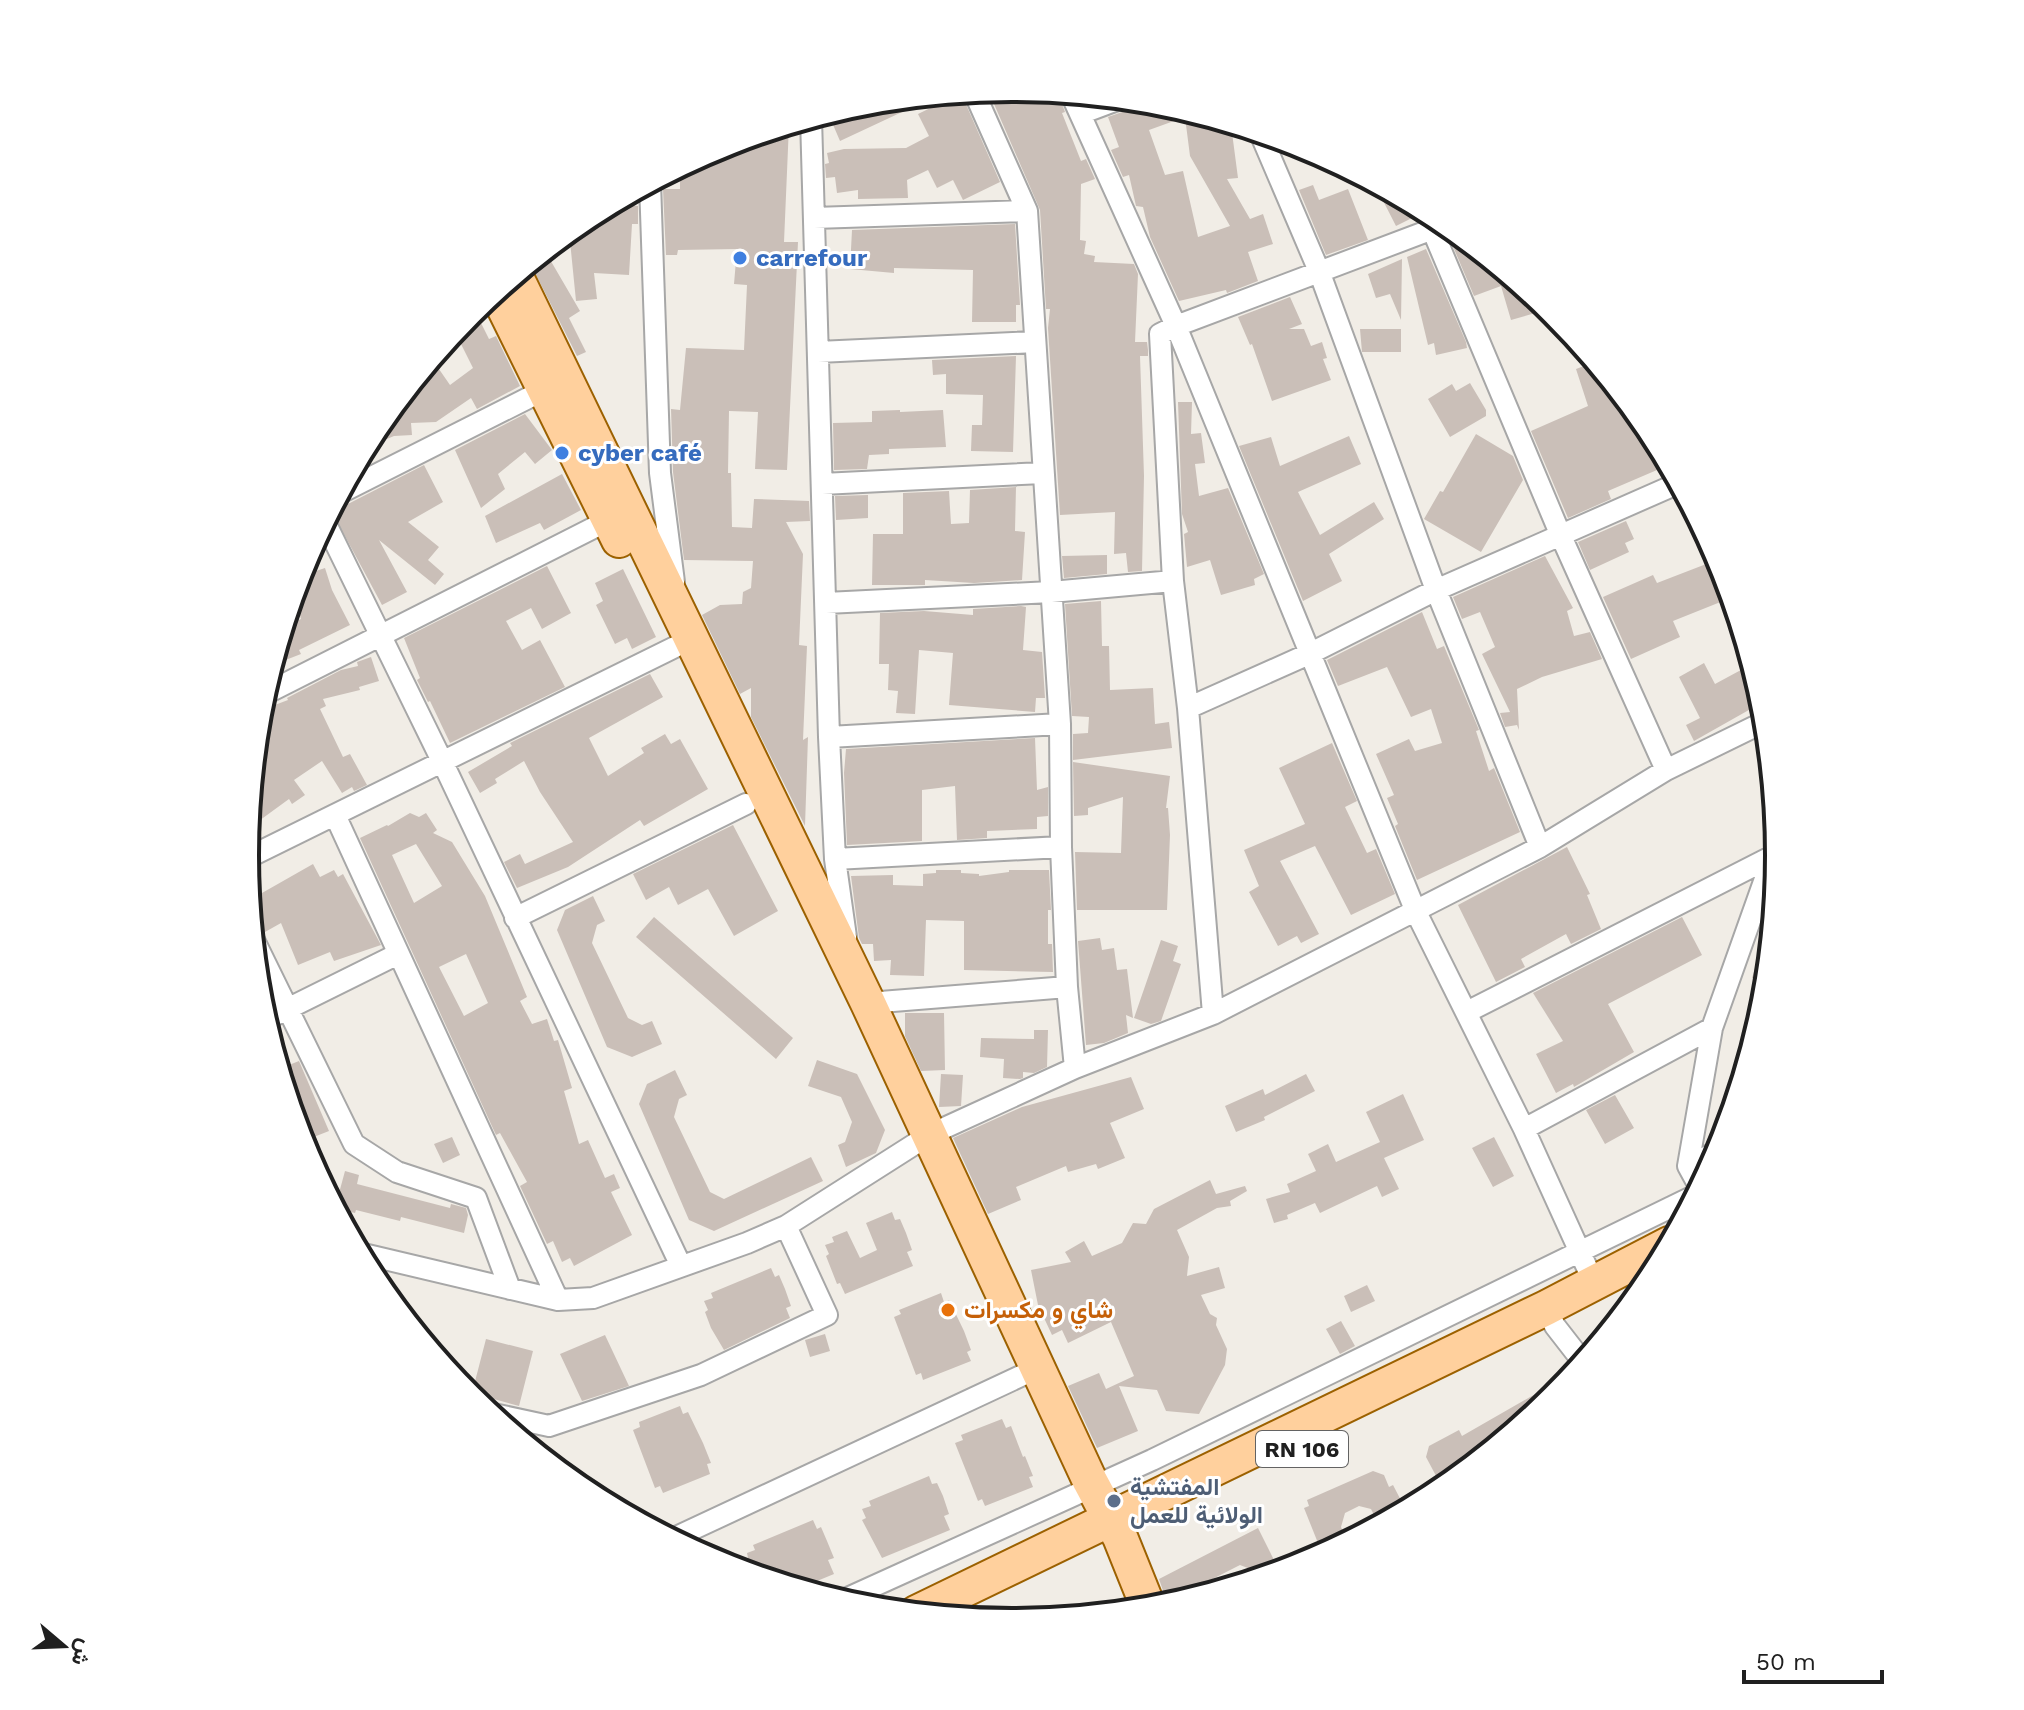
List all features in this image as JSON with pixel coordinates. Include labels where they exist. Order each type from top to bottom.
[{"type":"main road","points":[[520,286],[868,1003],[921,1140]]},
{"type":"main road","points":[[502,303],[675,647],[746,804],[921,1140],[1086,1490],[1143,1597]]},
{"type":"main road","points":[[1551,1317],[1594,1283],[1650,1254]]},
{"type":"main road","name":"RN 106","points":[[970,1606],[1108,1532],[1551,1317],[1627,1288]]},
{"type":"main road","name":"RN 106","points":[[938,1604],[1108,1532]]},
{"type":"street","points":[[979,103],[1027,211],[1060,724],[1067,987],[1075,1068]]},
{"type":"street","points":[[1076,105],[1176,326],[1416,912],[1524,1129],[1594,1283]]},
{"type":"street","points":[[1080,114],[1099,107]]},
{"type":"street","points":[[811,130],[829,737],[835,859],[850,967]]},
{"type":"street","points":[[1270,148],[1319,271],[1436,590],[1540,847]]},
{"type":"street","points":[[650,195],[660,473],[677,605]]},
{"type":"street","points":[[814,218],[1027,211]]},
{"type":"street","points":[[1213,1014],[1188,708],[1173,581],[1160,334],[1430,229]]},
{"type":"street","points":[[1444,239],[1561,536],[1666,770]]},
{"type":"street","points":[[818,352],[1035,342]]},
{"type":"street","points":[[357,485],[544,390]]},
{"type":"street","points":[[822,484],[1043,473]]},
{"type":"street","points":[[1188,708],[1311,653],[1436,590],[1669,488]]},
{"type":"street","points":[[278,687],[609,520]]},
{"type":"street","points":[[331,535],[681,1266]]},
{"type":"street","points":[[826,603],[1051,592],[1173,581]]},
{"type":"street","points":[[259,852],[675,647]]},
{"type":"street","points":[[829,737],[1060,724]]},
{"type":"street","points":[[376,1257],[558,1300],[593,1298],[747,1243],[786,1226],[921,1140],[1075,1068],[1213,1014],[1540,847],[1666,770],[1754,727]]},
{"type":"street","points":[[515,918],[746,804]]},
{"type":"street","points":[[335,815],[558,1300]]},
{"type":"street","points":[[835,859],[1061,847]]},
{"type":"street","points":[[1467,1012],[1765,854]]},
{"type":"street","points":[[1693,1175],[1688,1166],[1712,1028],[1764,878]]},
{"type":"street","points":[[276,1015],[398,954]]},
{"type":"street","points":[[267,967],[354,1144],[397,1172],[476,1198],[510,1289]]},
{"type":"street","points":[[868,1003],[1067,987]]},
{"type":"street","points":[[1524,1129],[1712,1028]]},
{"type":"street","points":[[1688,1166],[1700,1160]]},
{"type":"street","points":[[859,1593],[1086,1490],[1679,1203]]},
{"type":"street","points":[[513,1418],[549,1426],[701,1375],[827,1315],[786,1226]]},
{"type":"street","points":[[1551,1317],[1576,1353]]},
{"type":"street","points":[[685,1533],[1030,1372]]},
{"type":"building","points":[[994,103],[1062,104],[1065,112],[1062,113],[1081,161],[1086,159],[1095,179],[1081,184],[1080,240],[1086,241],[1084,254],[1095,256],[1094,262],[1134,264],[1138,274],[1135,342],[1147,342],[1148,350],[1148,356],[1140,356],[1144,476],[1142,571],[1128,572],[1126,553],[1114,554],[1115,512],[1060,515],[1048,328],[1050,309],[1046,309],[1040,210]]},
{"type":"building","points":[[966,104],[1000,182],[963,200],[953,180],[937,188],[928,170],[907,180],[908,198],[858,199],[858,190],[837,193],[835,177],[826,178],[827,153],[844,149],[906,148],[929,136],[918,114],[934,106]]},
{"type":"building","points":[[909,109],[840,141],[833,124]]},
{"type":"building","points":[[1125,111],[1176,120],[1149,130],[1165,175],[1183,171],[1198,237],[1230,226],[1190,156],[1186,123],[1232,136],[1238,178],[1227,179],[1250,219],[1263,214],[1273,244],[1248,252],[1258,281],[1227,293],[1226,290],[1179,301],[1150,237],[1143,207],[1136,206],[1129,175],[1123,177],[1111,150],[1119,147],[1108,117]]},
{"type":"building","points":[[789,136],[784,242],[798,242],[787,470],[755,469],[758,412],[729,411],[728,473],[731,473],[732,527],[752,528],[754,499],[809,501],[810,521],[786,522],[803,554],[799,645],[807,646],[803,740],[808,737],[805,826],[751,717],[751,688],[740,694],[702,615],[720,605],[742,604],[743,592],[751,588],[753,561],[684,560],[673,472],[671,409],[680,410],[686,348],[744,350],[747,285],[734,284],[737,249],[678,250],[677,255],[666,255],[663,189],[680,189],[680,180]]},
{"type":"building","points":[[1313,185],[1319,200],[1348,189],[1368,240],[1326,255],[1299,190]]},
{"type":"building","points":[[1383,200],[1412,218],[1396,226]]},
{"type":"building","points":[[632,206],[638,206],[638,224],[632,224],[629,275],[594,273],[597,299],[576,301],[571,246]]},
{"type":"building","points":[[1015,224],[1020,305],[1016,305],[1016,322],[972,322],[973,270],[894,268],[894,273],[850,269],[852,230]]},
{"type":"building","points":[[1453,245],[1534,313],[1511,320],[1501,286],[1474,296]]},
{"type":"building","points":[[1426,249],[1467,348],[1436,355],[1434,343],[1428,345],[1407,257]]},
{"type":"building","points":[[1402,259],[1401,320],[1390,294],[1376,298],[1368,274]]},
{"type":"building","points":[[551,261],[580,311],[569,318],[586,352],[577,356],[535,273]]},
{"type":"building","points":[[1290,297],[1302,324],[1289,329],[1304,329],[1311,346],[1322,342],[1327,358],[1323,359],[1331,380],[1272,401],[1252,344],[1238,317]]},
{"type":"building","points":[[481,322],[489,339],[496,336],[520,386],[477,409],[471,398],[436,422],[411,423],[412,435],[384,440],[438,368],[450,385],[473,368],[461,343]]},
{"type":"building","points":[[1360,329],[1401,329],[1401,352],[1362,352]]},
{"type":"building","points":[[1016,356],[1013,452],[971,451],[972,425],[982,425],[983,395],[946,394],[946,374],[933,375],[932,360]]},
{"type":"building","points":[[1584,366],[1638,437],[1658,470],[1608,491],[1611,499],[1568,518],[1531,431],[1588,406],[1576,369]]},
{"type":"building","points":[[1470,383],[1486,410],[1486,416],[1450,437],[1428,399],[1452,384],[1456,391]]},
{"type":"building","points":[[1178,402],[1192,402],[1191,434],[1201,433],[1205,463],[1195,464],[1199,496],[1228,488],[1264,574],[1254,579],[1255,585],[1221,595],[1210,560],[1187,567],[1184,534],[1188,532],[1182,514]]},
{"type":"building","points":[[943,410],[946,447],[889,449],[889,454],[869,455],[867,469],[834,470],[833,423],[872,422],[872,411]]},
{"type":"building","points":[[525,414],[552,450],[535,464],[525,452],[498,474],[505,489],[481,508],[455,450]]},
{"type":"building","points":[[1476,434],[1513,456],[1523,480],[1481,552],[1424,519]]},
{"type":"building","points":[[1349,436],[1361,464],[1298,492],[1320,535],[1374,502],[1384,519],[1329,554],[1342,581],[1303,601],[1239,446],[1271,437],[1280,466]]},
{"type":"building","points":[[424,465],[443,502],[408,522],[439,547],[428,560],[444,574],[435,585],[379,540],[407,592],[382,605],[337,522],[346,505]]},
{"type":"building","points":[[562,474],[581,510],[544,530],[540,523],[496,543],[485,516]]},
{"type":"building","points":[[1016,487],[1015,531],[1025,532],[1022,580],[974,583],[925,580],[925,585],[872,585],[873,534],[903,534],[903,493],[949,491],[951,524],[969,523],[970,490]]},
{"type":"building","points":[[868,495],[868,518],[836,520],[835,496]]},
{"type":"building","points":[[1626,521],[1634,539],[1625,543],[1629,552],[1590,570],[1578,542]]},
{"type":"building","points":[[1107,555],[1107,574],[1064,578],[1062,556]]},
{"type":"building","points":[[1545,556],[1573,608],[1567,611],[1574,636],[1590,632],[1602,659],[1542,677],[1517,689],[1519,730],[1517,725],[1505,727],[1500,713],[1510,712],[1482,654],[1495,647],[1480,612],[1462,619],[1453,597]]},
{"type":"building","points":[[1707,564],[1721,602],[1673,621],[1680,637],[1631,659],[1603,597],[1653,575],[1657,583]]},
{"type":"building","points":[[547,566],[571,613],[542,629],[531,608],[506,621],[522,650],[540,640],[565,687],[450,743],[417,680],[420,678],[404,638]]},
{"type":"building","points":[[325,568],[332,590],[350,625],[285,660],[297,621],[301,619],[299,613],[315,569]]},
{"type":"building","points":[[623,569],[656,637],[632,649],[627,638],[615,644],[596,605],[603,601],[595,583]]},
{"type":"building","points":[[1101,601],[1102,646],[1109,646],[1110,690],[1153,688],[1155,724],[1169,722],[1172,748],[1073,760],[1073,734],[1088,733],[1089,717],[1072,716],[1065,604]]},
{"type":"building","points":[[1026,607],[1023,650],[1042,652],[1045,698],[1036,698],[1035,712],[949,705],[953,653],[919,650],[915,714],[896,713],[898,691],[888,690],[889,664],[879,664],[880,613],[924,611],[973,615],[973,609]]},
{"type":"building","points":[[1422,612],[1437,649],[1444,646],[1479,730],[1476,731],[1489,771],[1494,768],[1520,832],[1417,880],[1387,798],[1394,795],[1376,754],[1409,739],[1415,751],[1442,743],[1431,709],[1411,717],[1387,667],[1338,686],[1327,660]]},
{"type":"building","points":[[371,657],[379,681],[359,687],[360,690],[323,699],[326,706],[320,709],[343,757],[350,754],[367,785],[354,791],[352,787],[342,793],[322,761],[294,780],[305,795],[292,804],[289,799],[260,820],[265,757],[274,705],[341,670],[358,666],[357,662]]},
{"type":"building","points":[[1704,663],[1715,684],[1741,670],[1751,709],[1694,741],[1686,725],[1700,718],[1679,677]]},
{"type":"building","points":[[650,674],[663,697],[589,738],[608,776],[644,753],[641,748],[665,734],[671,744],[680,739],[708,789],[644,826],[640,820],[568,867],[517,888],[504,862],[520,854],[525,864],[573,842],[524,761],[495,779],[497,783],[480,793],[468,772],[512,746],[510,743]]},
{"type":"building","points":[[1035,738],[1037,790],[1048,787],[1048,816],[1037,817],[1037,829],[987,831],[987,838],[957,840],[955,786],[922,790],[922,841],[847,845],[846,749]]},
{"type":"building","points":[[1332,743],[1357,801],[1345,807],[1367,853],[1376,849],[1395,894],[1351,915],[1315,846],[1280,861],[1319,934],[1301,943],[1297,936],[1278,946],[1249,892],[1259,886],[1244,850],[1305,824],[1279,768]]},
{"type":"building","points":[[1073,762],[1170,776],[1166,808],[1170,835],[1167,910],[1077,910],[1075,852],[1121,853],[1123,797],[1088,808],[1088,815],[1074,816]]},
{"type":"building","points":[[410,813],[419,817],[426,813],[437,830],[433,833],[452,842],[485,896],[527,997],[520,1001],[532,1024],[547,1019],[554,1041],[558,1040],[572,1088],[564,1091],[579,1144],[588,1140],[605,1178],[614,1174],[620,1188],[611,1192],[632,1235],[574,1266],[570,1258],[562,1262],[553,1241],[547,1244],[520,1186],[527,1182],[500,1133],[496,1135],[360,838]],"holes":[[[416,844],[442,886],[414,903],[392,855]],[[466,954],[488,1003],[464,1016],[439,967]]]},
{"type":"building","points":[[733,825],[778,911],[734,936],[708,889],[678,905],[669,887],[646,900],[633,874]]},
{"type":"building","points":[[1567,847],[1590,894],[1587,895],[1601,929],[1571,944],[1566,934],[1521,959],[1525,967],[1496,982],[1458,905]]},
{"type":"building","points":[[313,864],[320,877],[334,870],[338,877],[343,874],[381,945],[334,961],[330,952],[298,965],[281,923],[265,932],[263,930],[260,891],[262,893]]},
{"type":"building","points":[[936,870],[961,870],[961,873],[979,876],[1009,870],[1049,870],[1051,910],[1048,910],[1048,944],[1052,944],[1053,972],[964,970],[964,921],[926,920],[924,976],[890,975],[891,960],[874,961],[873,944],[862,944],[859,938],[851,876],[893,875],[893,885],[923,886],[923,874],[936,873]]},
{"type":"building","points":[[593,896],[605,921],[597,925],[592,943],[628,1018],[642,1025],[652,1021],[662,1044],[632,1057],[607,1047],[557,930],[565,910]]},
{"type":"building","points":[[654,917],[793,1038],[776,1059],[636,937]]},
{"type":"building","points":[[1682,917],[1702,955],[1608,1004],[1634,1052],[1574,1087],[1573,1084],[1556,1093],[1536,1054],[1563,1041],[1533,993]]},
{"type":"building","points":[[1100,938],[1102,950],[1114,948],[1117,970],[1127,969],[1133,1018],[1126,1015],[1128,1033],[1104,1043],[1086,1045],[1078,941]]},
{"type":"building","points":[[1161,940],[1178,946],[1173,961],[1181,964],[1161,1021],[1151,1024],[1134,1018]]},
{"type":"building","points":[[905,1013],[944,1013],[945,1070],[921,1071],[905,1036]]},
{"type":"building","points":[[1034,1030],[1048,1030],[1047,1067],[1034,1073],[1023,1072],[1020,1079],[1003,1078],[1004,1059],[980,1057],[981,1038],[1034,1039]]},
{"type":"building","points":[[817,1060],[857,1074],[885,1130],[876,1153],[846,1167],[838,1145],[845,1142],[852,1122],[841,1097],[808,1086]]},
{"type":"building","points":[[299,1061],[329,1131],[314,1137],[289,1065]]},
{"type":"building","points":[[675,1070],[687,1095],[679,1099],[674,1117],[710,1192],[724,1199],[811,1157],[823,1181],[714,1231],[689,1220],[639,1104],[647,1084]]},
{"type":"building","points":[[941,1074],[963,1075],[961,1106],[939,1107]]},
{"type":"building","points":[[1306,1074],[1315,1091],[1264,1117],[1265,1120],[1236,1132],[1225,1106],[1263,1089],[1265,1095]]},
{"type":"building","points":[[1131,1077],[1144,1109],[1110,1123],[1125,1158],[1098,1169],[1096,1164],[1068,1172],[1066,1166],[1016,1187],[1021,1200],[988,1214],[953,1138],[1022,1107]]},
{"type":"building","points":[[1403,1094],[1424,1140],[1384,1158],[1399,1189],[1382,1197],[1377,1186],[1320,1213],[1315,1203],[1287,1215],[1288,1219],[1274,1223],[1266,1199],[1290,1192],[1287,1184],[1316,1171],[1308,1154],[1328,1144],[1336,1162],[1380,1142],[1366,1112]]},
{"type":"building","points":[[1615,1095],[1634,1128],[1605,1144],[1586,1110]]},
{"type":"building","points":[[452,1137],[460,1155],[443,1163],[434,1144]]},
{"type":"building","points":[[1494,1137],[1514,1176],[1493,1187],[1472,1148]]},
{"type":"building","points":[[345,1171],[359,1175],[357,1184],[450,1208],[451,1204],[466,1208],[468,1215],[464,1233],[401,1217],[400,1221],[356,1210],[355,1213],[350,1212],[339,1192]]},
{"type":"building","points":[[1210,1180],[1216,1194],[1245,1186],[1247,1191],[1230,1201],[1231,1206],[1217,1208],[1177,1230],[1189,1257],[1187,1276],[1219,1267],[1225,1288],[1201,1295],[1210,1314],[1217,1318],[1216,1325],[1227,1349],[1225,1365],[1199,1414],[1166,1411],[1157,1390],[1119,1386],[1138,1431],[1097,1448],[1068,1386],[1099,1373],[1106,1389],[1134,1376],[1111,1322],[1068,1343],[1062,1330],[1052,1335],[1038,1305],[1031,1270],[1071,1262],[1065,1252],[1084,1241],[1092,1256],[1122,1243],[1133,1223],[1146,1224],[1154,1209]]},
{"type":"building","points":[[892,1212],[895,1220],[900,1219],[906,1233],[912,1250],[907,1252],[913,1266],[845,1294],[840,1283],[837,1284],[825,1245],[834,1242],[832,1237],[847,1231],[860,1258],[877,1250],[866,1223]]},
{"type":"building","points":[[771,1268],[775,1277],[779,1275],[785,1289],[791,1306],[786,1308],[790,1318],[724,1350],[711,1328],[704,1301],[713,1298],[711,1293]]},
{"type":"building","points":[[1367,1285],[1375,1301],[1351,1312],[1344,1296]]},
{"type":"building","points":[[941,1293],[944,1302],[949,1300],[964,1331],[971,1350],[967,1352],[971,1361],[923,1380],[921,1373],[916,1375],[894,1317],[901,1314],[899,1310]]},
{"type":"building","points":[[1341,1321],[1355,1346],[1340,1354],[1326,1329]]},
{"type":"building","points":[[825,1334],[830,1351],[810,1357],[805,1340]]},
{"type":"building","points":[[605,1335],[629,1386],[582,1401],[560,1354]]},
{"type":"building","points":[[486,1339],[533,1351],[519,1406],[492,1399],[475,1382]]},
{"type":"building","points":[[1539,1392],[1508,1421],[1436,1476],[1426,1457],[1429,1446],[1459,1430],[1462,1436]]},
{"type":"building","points":[[680,1406],[683,1414],[688,1412],[703,1443],[711,1463],[707,1464],[710,1474],[663,1493],[660,1486],[655,1488],[633,1430],[640,1427],[639,1422]]},
{"type":"building","points":[[1002,1419],[1006,1428],[1011,1426],[1025,1456],[1033,1476],[1029,1477],[1033,1487],[985,1506],[982,1499],[978,1501],[955,1443],[963,1440],[961,1435]]},
{"type":"building","points":[[1373,1471],[1384,1475],[1389,1487],[1393,1485],[1400,1499],[1374,1515],[1371,1509],[1359,1506],[1345,1513],[1343,1531],[1318,1543],[1304,1508],[1309,1506],[1307,1500]]},
{"type":"building","points":[[929,1476],[932,1484],[937,1483],[943,1496],[949,1514],[944,1516],[950,1530],[882,1558],[862,1520],[866,1518],[862,1509],[871,1506],[869,1501]]},
{"type":"building","points":[[813,1520],[817,1529],[821,1527],[834,1558],[828,1560],[834,1574],[816,1582],[770,1568],[748,1560],[747,1553],[755,1550],[753,1545]]},
{"type":"building","points":[[1258,1528],[1274,1561],[1251,1569],[1240,1565],[1206,1582],[1164,1593],[1159,1579]]},
{"type":"place","name":"carrefour","points":[[740,258]]},
{"type":"place","name":"cyber café","points":[[562,453]]},
{"type":"place","name":"شاي و مكسرات","points":[[948,1310]]},
{"type":"place","name":"المفتشية الولائية للعمل","points":[[1114,1501]]}]
